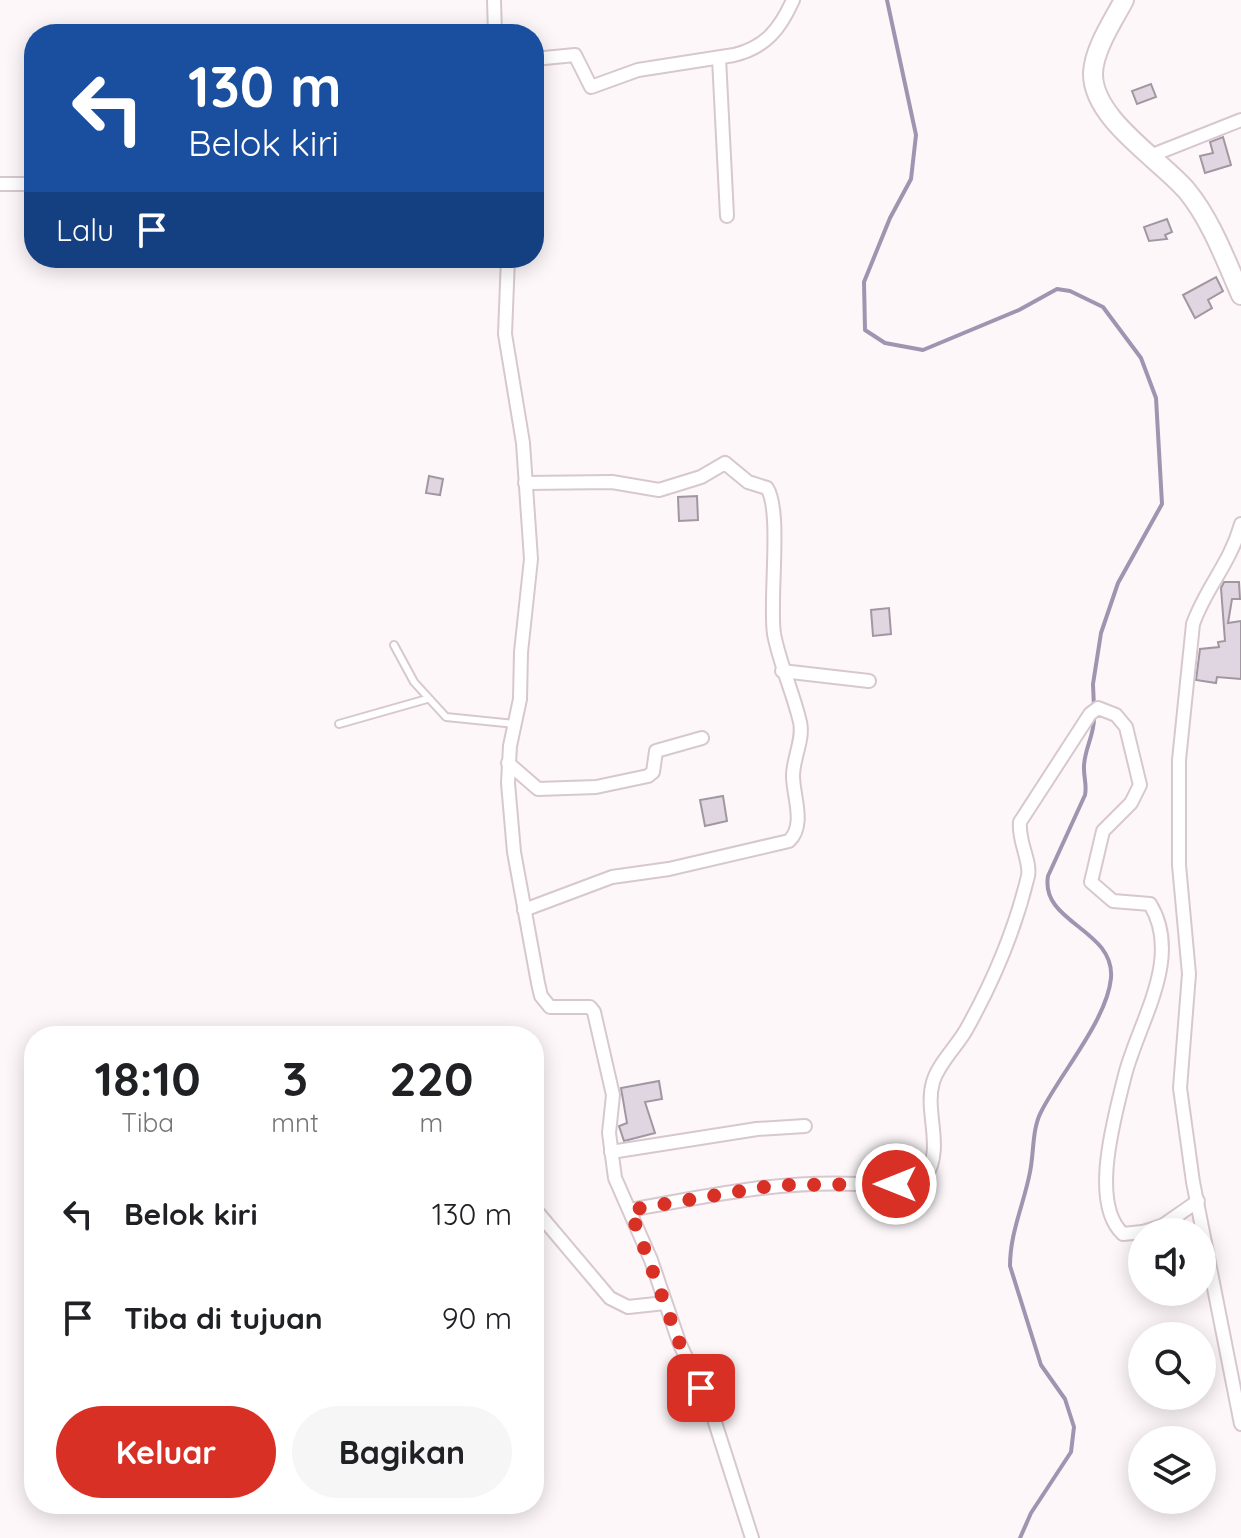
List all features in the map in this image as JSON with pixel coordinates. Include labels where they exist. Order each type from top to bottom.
[{"type":"street","points":[[493,24],[494,0]]},
{"type":"street","points":[[544,58],[575,55],[591,87],[638,70],[719,58],[749,51],[771,37],[793,0]]},
{"type":"street","points":[[1124,0],[1097,55],[1094,84],[1115,121],[1184,188],[1201,209],[1241,295]]},
{"type":"street","points":[[719,58],[727,216]]},
{"type":"street","points":[[1150,156],[1241,120]]},
{"type":"street","points":[[0,184],[24,184]]},
{"type":"street","points":[[508,268],[505,334],[517,390],[531,559],[515,724],[508,763],[511,828],[524,910],[541,996],[550,1007],[590,1007],[594,1012],[613,1095],[611,1152],[615,1178],[713,1416],[752,1538]]},
{"type":"street","points":[[524,910],[612,877],[669,869],[793,838],[797,819],[793,773],[801,728],[782,671],[771,607],[774,554],[771,496],[767,488],[748,482],[725,463],[701,477],[659,490],[612,482],[525,483]]},
{"type":"street","points":[[1241,524],[1228,562],[1200,605],[1193,624],[1179,760],[1179,865],[1189,974],[1180,1088],[1198,1201],[1241,1424]]},
{"type":"street","points":[[782,671],[869,681]]},
{"type":"street","points":[[630,1210],[776,1185],[921,1181],[930,1170],[935,1151],[934,1079],[982,1001],[1011,930],[1028,877],[1029,868],[1020,840],[1022,818],[1071,748],[1090,714],[1101,708],[1116,715],[1126,727],[1140,785],[1131,803],[1103,831],[1091,882],[1113,901],[1150,904],[1160,921],[1162,956],[1149,1009],[1125,1075],[1105,1181],[1106,1203],[1112,1224],[1123,1234],[1128,1233]]},
{"type":"street","points":[[508,763],[538,789],[596,787],[648,776],[653,772],[656,751],[702,738]]},
{"type":"street","points":[[611,1152],[757,1129],[805,1126]]},
{"type":"street","points":[[894,1163],[896,1184]]},
{"type":"street","points":[[1174,1218],[1198,1201]]},
{"type":"street","points":[[544,1220],[610,1298],[628,1307],[665,1303]]},
{"type":"lane","points":[[394,645],[427,699],[453,719],[515,724]]},
{"type":"lane","points":[[339,724],[427,699]]},
{"type":"building","points":[[1151,84],[1156,97],[1137,104],[1132,91]]},
{"type":"building","points":[[1223,137],[1231,165],[1205,173],[1200,156],[1213,153],[1210,142]]},
{"type":"building","points":[[1167,219],[1172,232],[1165,235],[1167,239],[1149,241],[1144,227]]},
{"type":"building","points":[[1216,277],[1223,291],[1208,300],[1212,308],[1195,318],[1183,295]]},
{"type":"building","points":[[429,476],[443,479],[440,495],[426,493]]},
{"type":"building","points":[[697,496],[698,520],[679,521],[678,497]]},
{"type":"building","points":[[1224,582],[1239,582],[1240,599],[1232,599],[1228,623],[1241,621],[1241,679],[1217,677],[1216,683],[1196,680],[1200,649],[1219,647],[1218,642],[1225,641],[1221,588]]},
{"type":"building","points":[[889,608],[891,634],[873,636],[871,610]]},
{"type":"building","points":[[723,796],[727,821],[705,826],[700,800]]},
{"type":"building","points":[[659,1081],[662,1099],[645,1102],[655,1133],[624,1141],[619,1126],[627,1123],[621,1088]]},
{"type":"waterway","points":[[887,0],[916,135],[911,179],[890,218],[864,282],[865,330],[885,343],[923,350],[1019,310],[1057,289],[1070,291],[1103,307],[1141,358],[1156,398],[1162,504],[1118,583],[1101,633],[1093,684],[1094,708]]},
{"type":"waterway","points":[[1020,1538],[1031,1513],[1071,1452],[1074,1427],[1065,1399],[1041,1365],[1010,1266],[1012,1241],[1030,1172],[1038,1119],[1092,1029],[1108,994],[1111,978],[1109,961],[1102,948],[1065,916],[1049,892],[1048,876],[1085,795],[1084,762],[1094,716]]},
{"type":"route","points":[[701,1388],[679,1342],[630,1210],[776,1185],[820,1182],[896,1184]]}]
